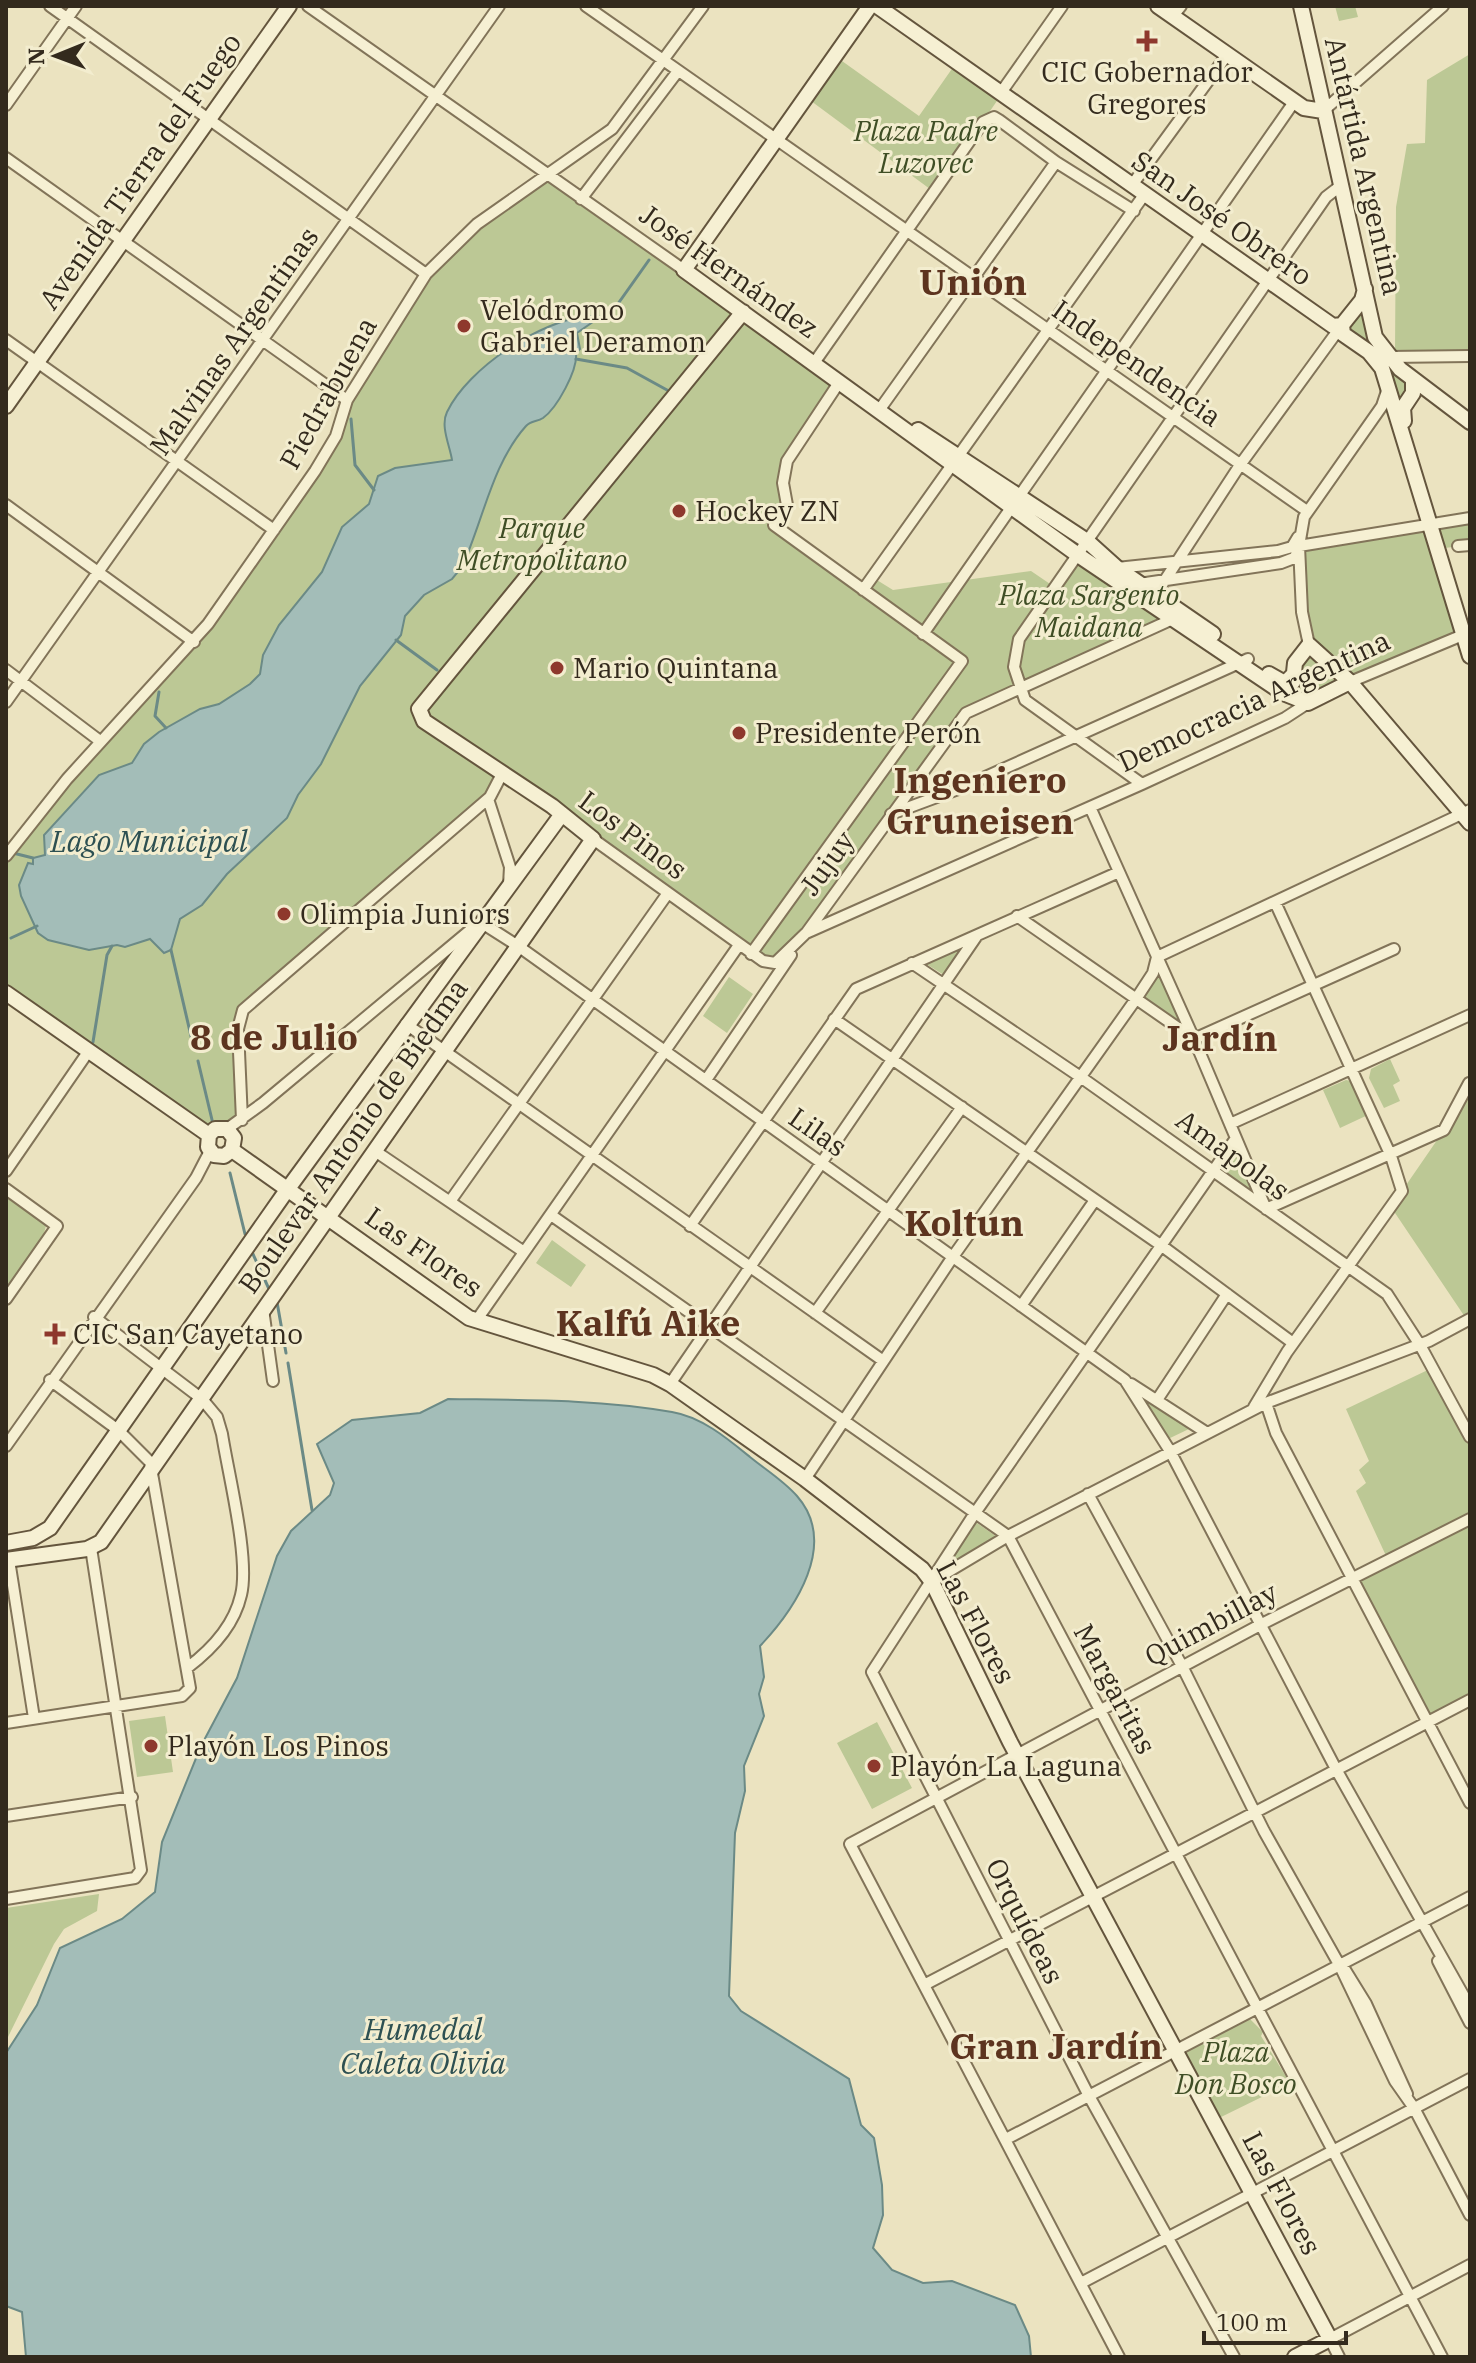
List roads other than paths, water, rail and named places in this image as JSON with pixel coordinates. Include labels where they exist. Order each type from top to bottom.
[{"type":"street","points":[[50,6],[426,274]]},
{"type":"street","points":[[6,105],[76,6]]},
{"type":"street","name":"Avenida Tierra del Fuego","points":[[6,406],[289,6]]},
{"type":"street","name":"José Hernández","points":[[308,6],[880,409],[889,410],[1016,502]]},
{"type":"street","name":"Malvinas Argentinas","points":[[6,702],[179,463],[499,6]]},
{"type":"street","name":"Independencia","points":[[586,6],[1307,511]]},
{"type":"street","name":"Piedrabuena","points":[[6,856],[10,839],[194,642],[336,436],[347,400],[426,274],[477,224],[612,129],[703,6]]},
{"type":"street","points":[[684,270],[870,6]]},
{"type":"street","name":"San José Obrero","points":[[877,6],[1201,237],[1333,326],[1342,325],[1343,334],[1380,363],[1396,400]]},
{"type":"street","points":[[1000,94],[1062,6]]},
{"type":"street","points":[[1158,6],[1177,11],[1227,55],[1299,105],[1323,111],[1443,6]]},
{"type":"street","name":"Antártida Argentina","points":[[1301,6],[1339,187],[1365,289],[1364,305],[1375,337],[1387,356]]},
{"type":"street","points":[[863,590],[1046,328],[1134,211],[1138,190],[1227,55]]},
{"type":"street","points":[[581,199],[678,71]]},
{"type":"street","points":[[923,634],[1201,237],[1299,105]]},
{"type":"street","name":"San José Obrero","points":[[908,230],[976,131],[983,122],[994,117],[1056,162],[1134,211]]},
{"type":"street","points":[[6,158],[347,400]]},
{"type":"street","points":[[880,409],[1056,162]]},
{"type":"street","points":[[1142,784],[1030,705],[1019,689],[1013,659],[1019,639],[1326,197],[1339,187]]},
{"type":"street","points":[[814,363],[908,230]]},
{"type":"street","points":[[1160,609],[1153,600],[1156,593],[1240,465],[1342,325],[1364,305]]},
{"type":"street","name":"Los Pinos","points":[[743,312],[423,701],[419,712],[424,721],[562,814],[751,954]]},
{"type":"street","points":[[6,340],[274,530]]},
{"type":"street","points":[[1387,356],[1470,356]]},
{"type":"street","points":[[1387,356],[1431,395],[1470,422]]},
{"type":"street","points":[[1118,575],[1176,563],[1292,547],[1307,511],[1396,400],[1414,388],[1407,366],[1413,357]]},
{"type":"street","points":[[806,933],[775,963],[768,964],[751,954],[962,661],[774,525],[787,505],[783,483],[787,461],[840,381]]},
{"type":"street","points":[[1396,400],[1418,391],[1431,395]]},
{"type":"street","points":[[1396,400],[1427,524],[1466,633],[1470,656]]},
{"type":"street","points":[[1016,502],[1087,541],[1118,575],[1160,609],[1178,616]]},
{"type":"street","points":[[1016,502],[1078,555],[1141,583],[1156,593],[1178,616],[1301,700]]},
{"type":"street","points":[[6,505],[194,642]]},
{"type":"street","points":[[1141,583],[1281,563],[1427,524],[1470,518]]},
{"type":"street","points":[[1157,957],[1467,815],[1350,682],[1309,645],[1302,612],[1300,532]]},
{"type":"street","points":[[1458,546],[1470,545]]},
{"type":"street","points":[[1278,551],[1299,558]]},
{"type":"street","points":[[1281,563],[1294,566],[1299,558]]},
{"type":"street","name":"Jujuy","points":[[706,1080],[806,933],[966,713],[1178,616]]},
{"type":"street","name":"Democracia Argentina","points":[[806,933],[1285,718],[1301,700],[1466,633]]},
{"type":"street","points":[[1243,661],[1288,682],[1298,656],[1309,645]]},
{"type":"street","points":[[891,814],[961,788],[1243,661]]},
{"type":"street","points":[[6,670],[100,741]]},
{"type":"street","points":[[1293,675],[1301,700]]},
{"type":"street","points":[[242,1120],[238,1029],[243,1010],[488,799],[503,772]]},
{"type":"street","points":[[488,799],[510,867],[509,887]]},
{"type":"street","points":[[1090,807],[1266,1209],[1444,1130],[1469,1083]]},
{"type":"street","name":"Boulevar Antonio de Biedma","points":[[6,1543],[34,1538],[50,1528],[406,1024],[562,814]]},
{"type":"street","name":"Boulevar Antonio de Biedma","points":[[96,1545],[202,1399],[593,839]]},
{"type":"street","points":[[690,1226],[856,989],[1119,872]]},
{"type":"street","points":[[451,1200],[668,893]]},
{"type":"street","points":[[1252,1410],[1293,1343],[1402,1191],[1391,1156],[1275,902]]},
{"type":"street","points":[[1017,916],[1194,1039]]},
{"type":"street","points":[[6,1446],[94,1317],[196,1178],[210,1151],[209,1135],[215,1129],[227,1129],[242,1120],[482,923]]},
{"type":"street","name":"Lilas","points":[[482,923],[1125,1380],[1207,1433]]},
{"type":"street","points":[[670,1384],[712,1327],[977,935]]},
{"type":"street","points":[[476,1321],[593,1158],[739,945]]},
{"type":"street","points":[[1194,1039],[1394,949]]},
{"type":"street","points":[[805,1479],[952,1258],[1136,999],[1153,973],[1157,957]]},
{"type":"street","name":"Amapolas","points":[[912,963],[1082,1078],[1387,1294],[1420,1345],[1470,1437]]},
{"type":"street","points":[[6,993],[209,1135]]},
{"type":"street","points":[[1230,1124],[1470,1015]]},
{"type":"street","points":[[834,1019],[1162,1246],[1293,1343]]},
{"type":"street","points":[[406,1024],[882,1360]]},
{"type":"street","points":[[6,1171],[88,1052]]},
{"type":"street","points":[[815,1313],[962,1107]]},
{"type":"street","points":[[210,1151],[224,1156],[232,1150],[234,1138],[227,1129]]},
{"type":"street","points":[[932,1582],[975,1513],[1236,1138]]},
{"type":"street","name":"Las Flores","points":[[232,1150],[476,1321],[653,1375],[670,1384],[805,1479],[922,1569],[932,1582],[1016,1754],[1339,2357]]},
{"type":"street","points":[[375,1151],[524,1252]]},
{"type":"street","points":[[6,1189],[57,1226],[6,1299]]},
{"type":"street","points":[[1021,1306],[1095,1200]]},
{"type":"street","name":"Margaritas","points":[[551,1215],[1008,1536],[1442,2357]]},
{"type":"street","points":[[1157,1400],[1227,1294]]},
{"type":"street","points":[[263,1309],[273,1381]]},
{"type":"street","points":[[94,1317],[202,1399],[217,1417],[222,1434],[243,1579],[237,1607],[213,1647],[187,1668]]},
{"type":"street","points":[[932,1582],[1008,1536],[1266,1403],[1420,1345],[1470,1319]]},
{"type":"street","points":[[6,1723],[182,1696],[190,1688],[148,1456],[50,1380]]},
{"type":"street","name":"Lilas","points":[[1125,1380],[1170,1451],[1337,1771],[1470,2007]]},
{"type":"street","points":[[1266,1403],[1276,1433],[1470,1803]]},
{"type":"street","points":[[1088,1494],[1182,1666],[1255,1815],[1340,1966],[1395,2081],[1411,2104],[1470,2215]]},
{"type":"street","name":"Quimbillay","points":[[924,1985],[850,1844],[1260,1625],[1470,1519]]},
{"type":"street","points":[[6,1899],[135,1878],[142,1864],[116,1705],[96,1545],[8,1560],[34,1718]]},
{"type":"street","name":"Orquídeas","points":[[932,1582],[872,1672],[1089,2096],[1234,2357]]},
{"type":"street","points":[[1119,2357],[924,1985],[1255,1815],[1470,1700]]},
{"type":"street","points":[[6,1816],[132,1797]]},
{"type":"street","points":[[1006,2139],[1470,1897]]},
{"type":"street","name":"Lilas","points":[[1422,1922],[1470,2023]]},
{"type":"street","points":[[1081,2283],[1333,2151],[1411,2104],[1470,2079]]},
{"type":"street","points":[[1295,2357],[1470,2265]]},
{"type":"water","name":"Lago Municipal","points":[[600,317],[577,333],[580,349],[576,353],[574,369],[566,388],[549,413],[526,426],[514,441],[496,475],[462,567],[452,579],[424,595],[405,616],[401,635],[360,686],[321,764],[298,795],[287,818],[227,874],[202,905],[180,919],[171,950],[164,953],[150,939],[125,947],[117,945],[89,950],[48,940],[38,933],[19,885],[28,863],[33,864],[33,858],[45,855],[44,835],[99,775],[132,763],[144,744],[159,732],[200,709],[219,704],[260,674],[263,655],[279,625],[322,572],[342,527],[369,504],[378,476],[395,468],[452,460],[445,418],[457,395],[471,379],[488,363],[528,337],[569,319]]},
{"type":"water","name":"Humedal Caleta Olivia","points":[[448,1399],[589,1402],[683,1415],[714,1430],[781,1480],[797,1496],[809,1515],[814,1534],[813,1555],[807,1575],[786,1614],[760,1646],[764,1677],[759,1694],[764,1716],[744,1766],[745,1791],[735,1833],[729,1996],[741,2011],[849,2079],[861,2125],[874,2138],[882,2185],[883,2215],[873,2248],[892,2270],[923,2283],[952,2281],[1015,2305],[1029,2336],[1031,2357],[26,2357],[22,2312],[6,2306],[6,2053],[37,2005],[60,1948],[122,1919],[155,1892],[162,1842],[201,1746],[237,1678],[277,1556],[291,1531],[330,1495],[334,1483],[317,1444],[352,1420],[420,1413]]},
{"type":"waterway","points":[[600,317],[610,315],[649,260]]},
{"type":"waterway","points":[[576,359],[627,368],[667,390]]},
{"type":"waterway","points":[[351,419],[355,465],[374,490]]},
{"type":"waterway","points":[[396,640],[437,670]]},
{"type":"waterway","points":[[159,692],[155,716],[166,728]]},
{"type":"waterway","points":[[13,853],[33,858]]},
{"type":"waterway","points":[[11,938],[37,926]]},
{"type":"waterway","points":[[93,1042],[107,955],[112,946]]},
{"type":"waterway","points":[[171,950],[194,1049]]},
{"type":"waterway","points":[[198,1061],[213,1124]]},
{"type":"waterway","points":[[230,1173],[245,1234]]},
{"type":"waterway","points":[[252,1252],[269,1289]]},
{"type":"waterway","points":[[277,1302],[286,1353]]},
{"type":"waterway","points":[[288,1363],[312,1510]]},
{"type":"place","name":"CIC Gobernador Gregores","points":[[1147,41]]},
{"type":"place","name":"Velódromo Gabriel Deramon","points":[[464,326]]},
{"type":"place","name":"Hockey ZN","points":[[679,511]]},
{"type":"place","name":"Mario Quintana","points":[[557,668]]},
{"type":"place","name":"Presidente Perón","points":[[739,733]]},
{"type":"place","name":"Olimpia Juniors","points":[[284,914]]},
{"type":"place","name":"CIC San Cayetano","points":[[55,1334]]},
{"type":"place","name":"Playón Los Pinos","points":[[151,1746]]},
{"type":"place","name":"Playón La Laguna","points":[[874,1766]]},
{"type":"district","name":"Unión","points":[[973,282]]},
{"type":"district","name":"Ingeniero Gruneisen","points":[[980,800]]},
{"type":"district","name":"8 de Julio","points":[[274,1037]]},
{"type":"district","name":"Jardín","points":[[1220,1038]]},
{"type":"district","name":"Koltun","points":[[964,1223]]},
{"type":"district","name":"Kalfú Aike","points":[[648,1323]]},
{"type":"district","name":"Gran Jardín","points":[[1056,2046]]},
{"type":"park label","name":"Plaza Padre Luzovec","points":[[926,147]]},
{"type":"park label","name":"Parque Metropolitano","points":[[542,544]]},
{"type":"park label","name":"Plaza Sargento Maidana","points":[[1089,611]]},
{"type":"park label","name":"Plaza Don Bosco","points":[[1236,2068]]}]
